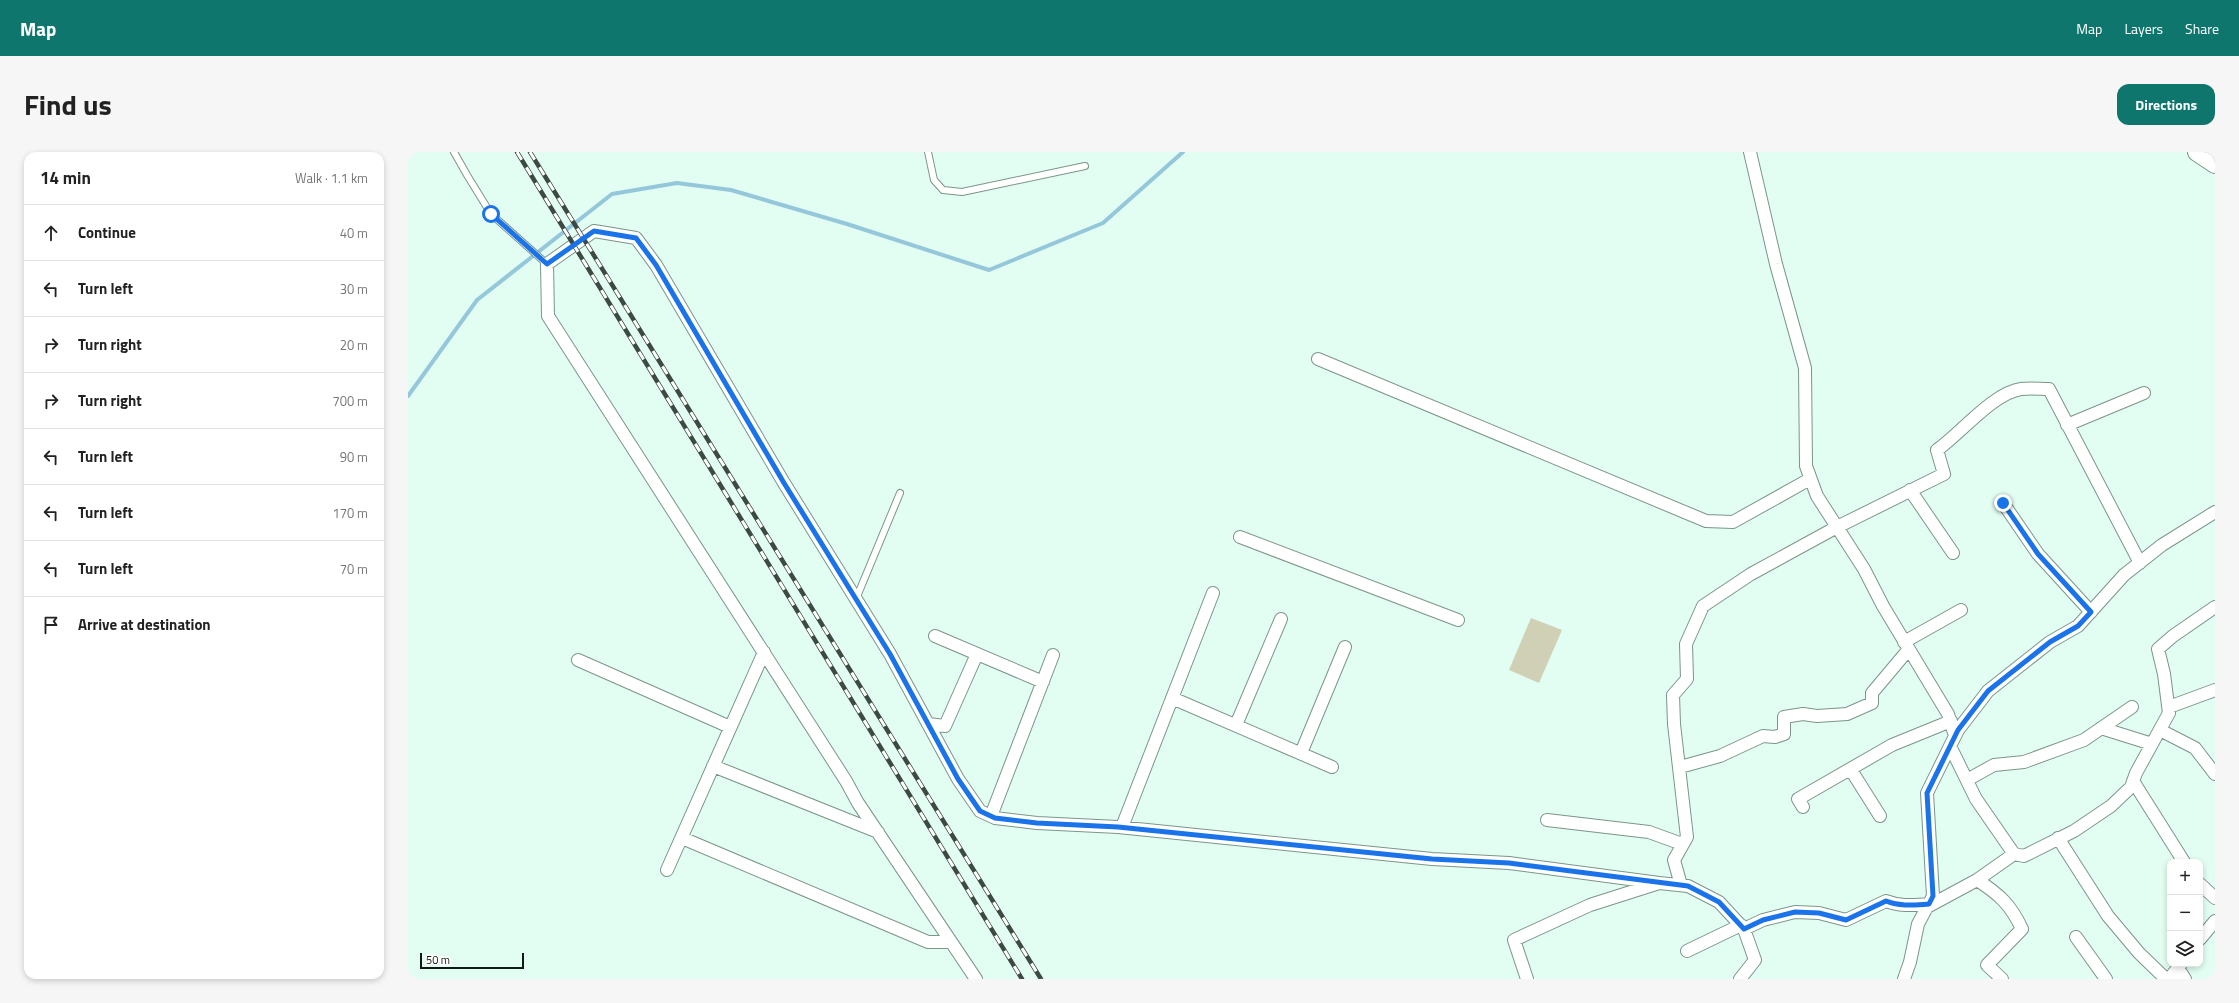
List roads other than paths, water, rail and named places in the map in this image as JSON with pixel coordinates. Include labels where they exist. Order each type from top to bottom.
[{"type":"street","points":[[1750,152],[1776,264],[1804,368],[1806,466],[1810,479],[1817,496],[1864,569],[1907,646],[1948,714],[1951,721],[1953,741],[1967,780],[1976,799],[2014,854],[2024,856],[2074,831],[2111,806],[2131,787],[2152,744],[2169,714],[2164,674],[2158,649],[2173,636],[2215,607]]},
{"type":"street","points":[[2197,152],[2215,164]]},
{"type":"street","points":[[976,979],[878,832],[548,316],[547,264],[594,231],[636,238],[656,265],[784,483],[890,654],[958,779],[980,811],[991,816],[1037,823],[1122,827],[1432,859],[1509,863],[1688,886],[1719,902],[1742,927],[1755,960],[1740,979]]},
{"type":"street","points":[[1318,359],[1706,521],[1733,522],[1810,479]]},
{"type":"street","points":[[1681,885],[1674,860],[1687,837],[1674,724],[1673,695],[1687,679],[1686,644],[1703,606],[1751,574],[1837,527],[1944,474],[1937,450],[1953,438],[1993,400],[2020,389],[2049,390],[2140,562]]},
{"type":"street","points":[[2068,425],[2144,394]]},
{"type":"street","points":[[1910,490],[1954,553]]},
{"type":"street","points":[[2003,503],[2038,554],[2091,612]]},
{"type":"street","points":[[1904,979],[1910,962],[1918,924],[1933,896],[1927,793],[1953,741],[1988,691],[2050,642],[2078,626],[2124,575],[2140,562],[2162,545],[2215,512]]},
{"type":"street","points":[[1240,537],[1458,620]]},
{"type":"street","points":[[1122,827],[1213,593]]},
{"type":"street","points":[[1680,767],[1720,756],[1763,736],[1775,737],[1784,734],[1784,717],[1803,714],[1817,716],[1847,714],[1872,703],[1872,693],[1907,646],[1961,610]]},
{"type":"street","points":[[1236,725],[1281,619]]},
{"type":"street","points":[[935,636],[1043,682]]},
{"type":"street","points":[[1301,753],[1344,647]]},
{"type":"street","points":[[667,870],[764,652]]},
{"type":"street","points":[[928,724],[945,726],[977,654]]},
{"type":"street","points":[[991,816],[1053,655]]},
{"type":"street","points":[[578,660],[730,727]]},
{"type":"street","points":[[2169,708],[2215,690]]},
{"type":"street","points":[[1172,698],[1332,767]]},
{"type":"street","points":[[1967,780],[1994,765],[2024,762],[2084,740],[2132,707]]},
{"type":"street","points":[[1802,807],[1798,799],[1851,770],[1892,745],[1951,721]]},
{"type":"street","points":[[2100,728],[2152,744]]},
{"type":"street","points":[[2160,730],[2195,748],[2214,772]]},
{"type":"street","points":[[713,766],[878,832]]},
{"type":"street","points":[[1851,770],[1880,816]]},
{"type":"street","points":[[2133,781],[2182,859]]},
{"type":"street","points":[[1547,820],[1649,832],[1682,844]]},
{"type":"street","points":[[682,838],[928,942],[951,942]]},
{"type":"street","points":[[2058,838],[2108,916],[2139,953],[2166,979]]},
{"type":"street","points":[[1688,950],[1742,927],[1795,912],[1819,913],[1846,920],[1886,901],[1902,906],[1928,905],[1977,880],[2014,854]]},
{"type":"street","points":[[1977,880],[1995,891],[2010,906],[2022,929],[1987,965],[2002,979]]},
{"type":"street","points":[[1527,979],[1514,940],[1590,905],[1659,883]]},
{"type":"street","points":[[2203,887],[2215,898]]},
{"type":"street","points":[[2203,935],[2215,921]]},
{"type":"street","points":[[2076,937],[2106,979]]},
{"type":"street","points":[[2169,979],[2178,967]]},
{"type":"street","points":[[2179,967],[2185,979]]},
{"type":"lane","points":[[454,152],[466,175],[491,214],[547,264]]},
{"type":"lane","points":[[928,152],[934,180],[943,190],[962,192],[1085,166]]},
{"type":"lane","points":[[856,599],[900,493]]},
{"type":"waterway","points":[[408,396],[477,300],[612,194],[677,183],[731,190],[847,224],[989,270],[1103,223],[1183,152]]},
{"type":"railway","points":[[517,152],[1022,979]]},
{"type":"railway","points":[[530,152],[1041,979]]}]
